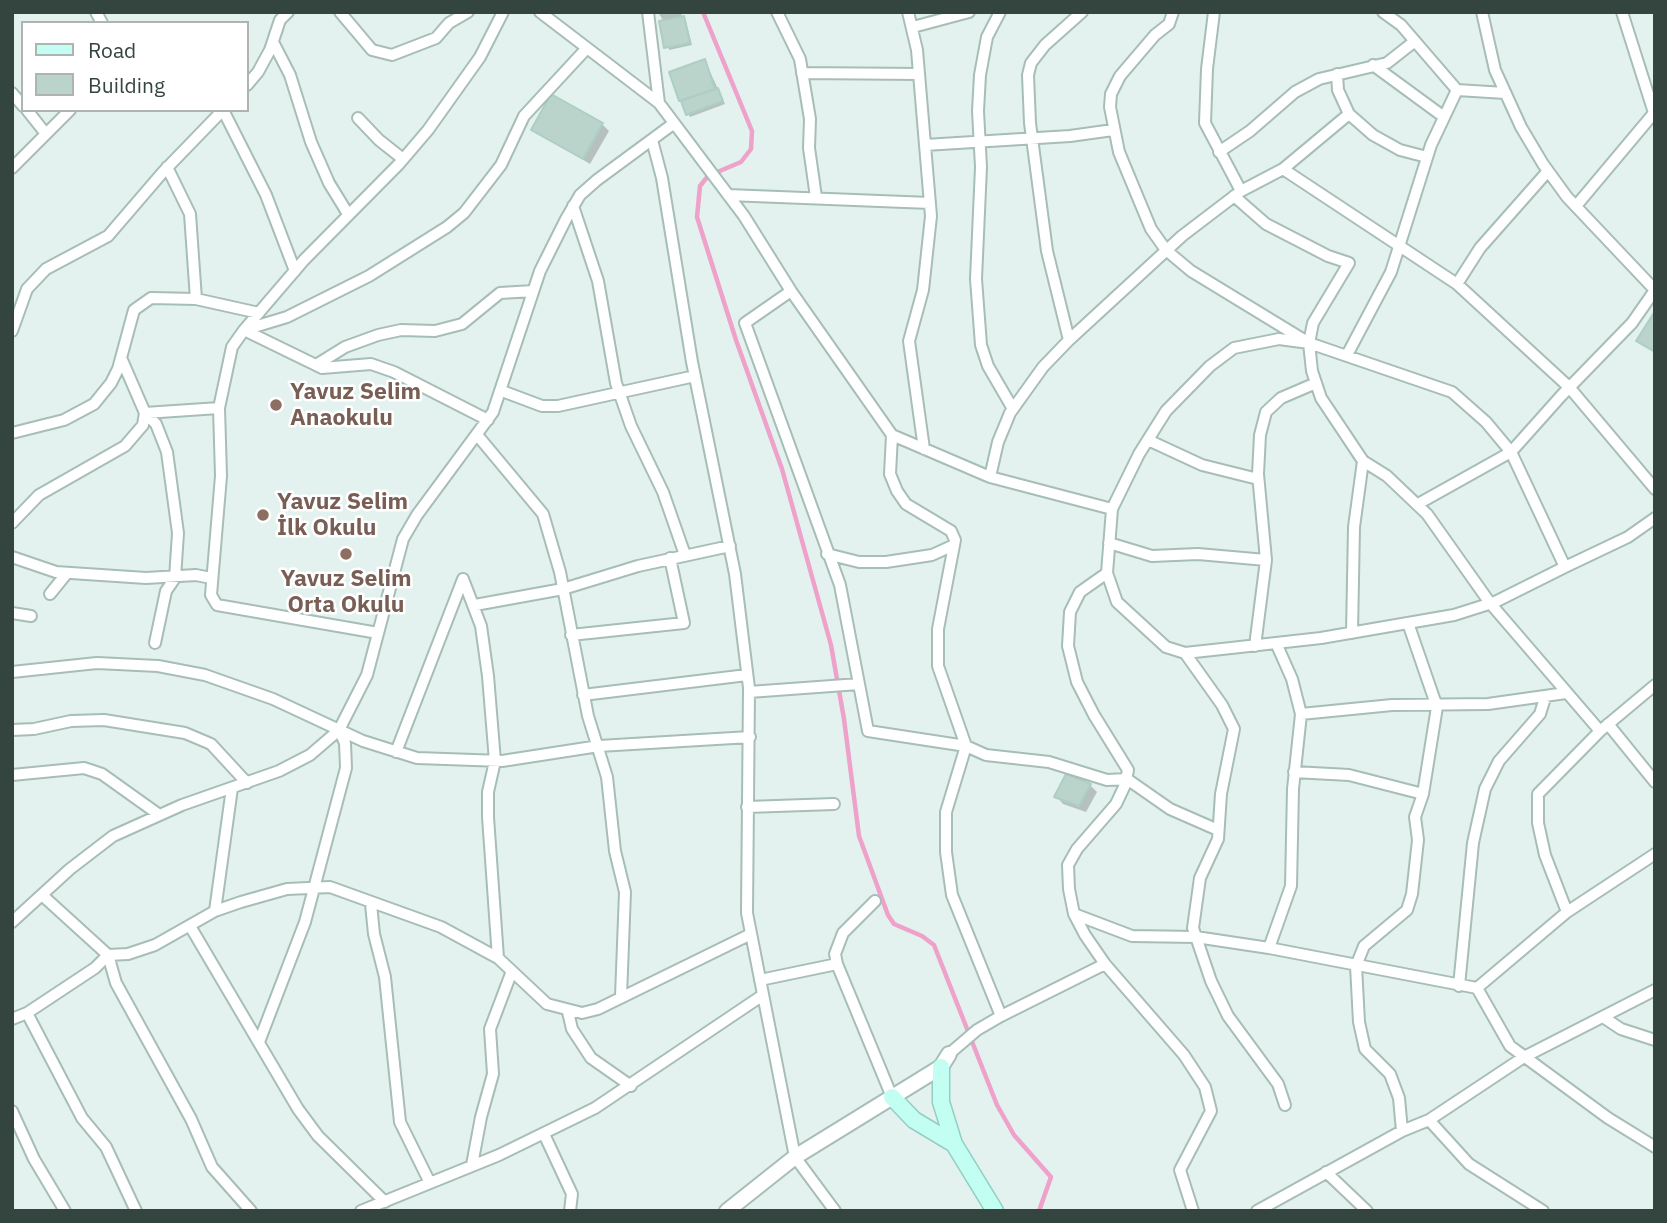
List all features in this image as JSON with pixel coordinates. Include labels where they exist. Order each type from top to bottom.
[{"type":"main road","points":[[945,1061],[941,1102],[954,1144],[995,1211]]},
{"type":"main road","points":[[892,1097],[914,1120],[954,1144]]},
{"type":"street","points":[[248,84],[258,72],[273,43],[280,20],[288,12]]},
{"type":"street","points":[[340,12],[372,50],[392,55],[436,38],[449,23],[468,12]]},
{"type":"street","points":[[378,633],[217,605],[211,595],[211,578],[221,476],[219,408],[232,347],[244,330],[348,214],[404,159],[480,57],[503,12]]},
{"type":"street","points":[[540,12],[659,103],[728,195],[791,291],[892,435],[990,477],[1112,509]]},
{"type":"street","points":[[648,12],[659,103]]},
{"type":"street","points":[[777,12],[800,59],[810,119],[809,148],[816,197]]},
{"type":"street","points":[[908,12],[913,27],[919,74],[930,203],[923,290],[909,341],[924,449]]},
{"type":"street","points":[[913,27],[969,12]]},
{"type":"street","points":[[1000,12],[987,37],[978,111],[976,279],[981,345],[988,366],[1013,409]]},
{"type":"street","points":[[1069,340],[1047,251],[1032,138],[1028,75],[1031,63],[1045,45],[1082,12]]},
{"type":"street","points":[[1173,12],[1170,24],[1155,35],[1120,76],[1111,94],[1113,130],[1135,195],[1151,229],[1166,250],[1191,271],[1309,343]]},
{"type":"street","points":[[1214,12],[1204,104],[1205,123],[1237,194],[1266,224],[1328,256],[1349,263],[1313,323],[1309,343],[1321,398],[1363,461],[1387,476],[1418,504],[1490,603],[1566,693],[1604,728],[1655,782]]},
{"type":"street","points":[[1382,12],[1415,41],[1457,90],[1505,93]]},
{"type":"street","points":[[1418,504],[1511,452],[1569,387],[1632,323],[1655,290],[1548,172],[1521,127],[1495,70],[1482,12]]},
{"type":"street","points":[[1576,206],[1654,115],[1622,12]]},
{"type":"street","points":[[1219,152],[1250,131],[1295,92],[1337,74],[1387,63],[1401,55],[1415,41]]},
{"type":"street","points":[[273,43],[290,75],[311,142],[329,183],[348,214]]},
{"type":"street","points":[[244,330],[286,317],[369,276],[408,254],[447,227],[464,213],[500,165],[524,116],[587,48]]},
{"type":"street","points":[[1373,65],[1444,117]]},
{"type":"street","points":[[802,73],[919,74]]},
{"type":"street","points":[[1337,74],[1338,90],[1349,114],[1373,135],[1400,150],[1427,157]]},
{"type":"street","points":[[1347,355],[1402,246],[1427,157],[1457,90]]},
{"type":"street","points":[[29,112],[46,134]]},
{"type":"street","points":[[12,167],[67,112]]},
{"type":"street","points":[[12,331],[27,289],[46,269],[108,236],[167,167],[221,112]]},
{"type":"street","points":[[224,112],[266,195],[295,271]]},
{"type":"street","points":[[990,477],[998,442],[1013,409],[1043,367],[1069,340],[1166,250],[1237,194],[1283,169],[1349,114]]},
{"type":"street","points":[[358,118],[379,140],[404,159]]},
{"type":"street","points":[[12,922],[113,836],[158,814],[247,783],[310,755],[339,730],[367,675],[403,539],[416,515],[488,420],[502,391],[533,291],[573,206],[580,195],[597,180],[673,124]]},
{"type":"street","points":[[925,145],[1113,130]]},
{"type":"street","points":[[652,139],[662,178],[695,376],[730,546],[747,675],[750,737],[747,913],[795,1157],[835,1211]]},
{"type":"street","points":[[167,167],[190,214],[196,299]]},
{"type":"street","points":[[1283,169],[1457,284],[1569,387],[1655,489]]},
{"type":"street","points":[[1457,284],[1480,248],[1548,172]]},
{"type":"street","points":[[728,195],[930,203]]},
{"type":"street","points":[[573,206],[598,281],[619,392],[635,436],[663,492],[685,555]]},
{"type":"street","points":[[316,365],[345,347],[378,335],[401,330],[435,331],[462,324],[500,293],[533,291]]},
{"type":"street","points":[[791,291],[745,323],[840,585],[854,685],[868,731],[966,746],[985,755],[1049,762],[1107,780],[1127,779],[1170,809],[1218,830]]},
{"type":"street","points":[[12,433],[64,420],[94,404],[111,383],[122,359],[134,310],[151,298],[196,299],[259,313]]},
{"type":"street","points":[[244,330],[322,368],[371,365],[413,380],[488,420]]},
{"type":"street","points":[[1566,567],[1511,452],[1486,422],[1452,392],[1309,343],[1279,339],[1234,348],[1210,366],[1166,411],[1112,509],[1107,573],[1117,602],[1167,647],[1185,653],[1255,646],[1454,615],[1490,603],[1566,567],[1628,537],[1655,518]]},
{"type":"street","points":[[122,359],[145,413],[156,424],[167,452],[178,533],[174,578],[166,592],[155,643]]},
{"type":"street","points":[[502,391],[542,406],[558,406],[695,376]]},
{"type":"street","points":[[1255,646],[1266,559],[1258,479],[1260,435],[1266,412],[1281,398],[1316,383]]},
{"type":"street","points":[[145,413],[219,408]]},
{"type":"street","points":[[12,523],[48,489],[125,446],[143,425],[145,413]]},
{"type":"street","points":[[892,435],[890,474],[897,491],[906,504],[951,531],[954,545],[938,629],[938,666],[966,746],[946,811],[946,852],[953,895],[1001,1016]]},
{"type":"street","points":[[478,436],[542,514],[563,589],[583,695],[607,777],[615,851],[625,892],[621,996]]},
{"type":"street","points":[[1148,440],[1202,465],[1258,479]]},
{"type":"street","points":[[1352,633],[1354,527],[1363,461]]},
{"type":"street","points":[[1109,543],[1152,556],[1198,554],[1266,559]]},
{"type":"street","points":[[827,554],[859,562],[886,562],[932,555],[954,545]]},
{"type":"street","points":[[475,605],[563,589],[670,558],[730,546]]},
{"type":"street","points":[[12,557],[67,573],[174,578],[196,575],[211,578]]},
{"type":"street","points":[[571,635],[684,623],[670,558]]},
{"type":"street","points":[[50,594],[67,573]]},
{"type":"street","points":[[1107,573],[1080,592],[1070,612],[1069,646],[1077,682],[1094,715],[1122,755],[1129,770],[1116,804],[1077,849],[1068,865],[1074,914],[1105,964],[1184,1055],[1205,1087],[1211,1111],[1180,1170],[1193,1211]]},
{"type":"street","points":[[396,752],[463,579],[475,605],[488,676],[495,761],[488,792],[488,817],[498,958]]},
{"type":"street","points":[[12,613],[31,616]]},
{"type":"street","points":[[1402,1131],[1398,1098],[1390,1074],[1365,1049],[1359,1022],[1356,965],[1364,946],[1406,910],[1412,894],[1418,840],[1415,817],[1423,794],[1437,707],[1409,623]]},
{"type":"street","points":[[1269,948],[1291,886],[1294,772],[1301,714],[1292,679],[1276,643]]},
{"type":"street","points":[[1185,653],[1222,705],[1234,729],[1218,839],[1200,878],[1195,903],[1195,937],[1227,1016],[1278,1084],[1285,1104]]},
{"type":"street","points":[[12,672],[75,663],[158,666],[225,681],[273,699],[339,730],[417,758],[495,761],[598,746],[750,737]]},
{"type":"street","points":[[583,695],[747,675]]},
{"type":"street","points":[[749,692],[854,685]]},
{"type":"street","points":[[1567,912],[1545,855],[1538,823],[1538,794],[1604,728],[1655,685]]},
{"type":"street","points":[[1301,714],[1392,705],[1437,707],[1545,698],[1566,693]]},
{"type":"street","points":[[1459,986],[1473,843],[1485,789],[1499,761],[1539,714],[1545,698]]},
{"type":"street","points":[[12,730],[34,729],[71,721],[104,720],[185,733],[211,744],[247,783]]},
{"type":"street","points":[[259,1042],[316,886],[346,768],[345,743],[339,730]]},
{"type":"street","points":[[12,775],[84,768],[102,774],[158,814]]},
{"type":"street","points":[[1294,772],[1349,775],[1423,794]]},
{"type":"street","points":[[215,911],[232,788]]},
{"type":"street","points":[[747,807],[834,804]]},
{"type":"street","points":[[1074,914],[1132,936],[1195,937],[1269,948],[1477,988],[1567,912],[1655,854]]},
{"type":"street","points":[[12,1019],[27,1013],[95,968],[108,955],[128,954],[155,945],[215,911],[286,890],[316,886],[330,887],[441,927],[498,958],[547,1004],[568,1012],[598,1009],[751,934]]},
{"type":"street","points":[[42,895],[108,955],[116,983],[191,1119],[212,1167],[251,1211]]},
{"type":"street","points":[[875,901],[843,933],[835,954],[892,1097]]},
{"type":"street","points":[[371,904],[374,934],[385,977],[400,1122],[430,1183]]},
{"type":"street","points":[[190,926],[298,1109],[318,1136],[385,1202]]},
{"type":"street","points":[[760,980],[837,964]]},
{"type":"street","points":[[727,1211],[795,1157],[945,1061],[977,1030],[1105,964]]},
{"type":"street","points":[[472,1165],[481,1116],[494,1074],[490,1029],[512,971]]},
{"type":"street","points":[[1477,988],[1510,1046],[1608,1118],[1655,1147]]},
{"type":"street","points":[[1257,1211],[1402,1131],[1429,1120],[1524,1057],[1655,990]]},
{"type":"street","points":[[362,1211],[544,1134],[631,1086],[763,995]]},
{"type":"street","points":[[568,1012],[572,1029],[591,1058],[631,1086]]},
{"type":"street","points":[[27,1013],[82,1118],[106,1147],[136,1211]]},
{"type":"street","points":[[1602,1017],[1620,1029],[1655,1040]]},
{"type":"street","points":[[12,1111],[34,1159],[65,1211]]},
{"type":"street","points":[[1429,1120],[1469,1164],[1543,1211]]},
{"type":"street","points":[[544,1134],[565,1173],[572,1194],[569,1210]]},
{"type":"street","points":[[1326,1172],[1367,1211]]},
{"type":"building","points":[[684,16],[690,43],[664,48],[659,21]]},
{"type":"building","points":[[705,59],[715,89],[679,101],[669,72]]},
{"type":"building","points":[[718,88],[723,101],[686,115],[681,101]]},
{"type":"building","points":[[551,94],[603,123],[583,159],[531,130]]},
{"type":"building","points":[[1655,311],[1655,352],[1636,341]]},
{"type":"building","points":[[1066,774],[1091,784],[1079,806],[1054,797]]},
{"type":"waterway","points":[[703,12],[752,131],[751,149],[741,162],[708,176],[700,186],[697,217],[736,340],[782,469],[831,645],[844,719],[859,836],[888,915],[894,924],[922,936],[934,945],[997,1105],[1014,1135],[1051,1177],[1039,1211]]},
{"type":"place","name":"Yavuz Selim Anaokulu","points":[[276,405]]},
{"type":"place","name":"Yavuz Selim İlk Okulu","points":[[263,515]]},
{"type":"place","name":"Yavuz Selim Orta Okulu","points":[[346,554]]}]
